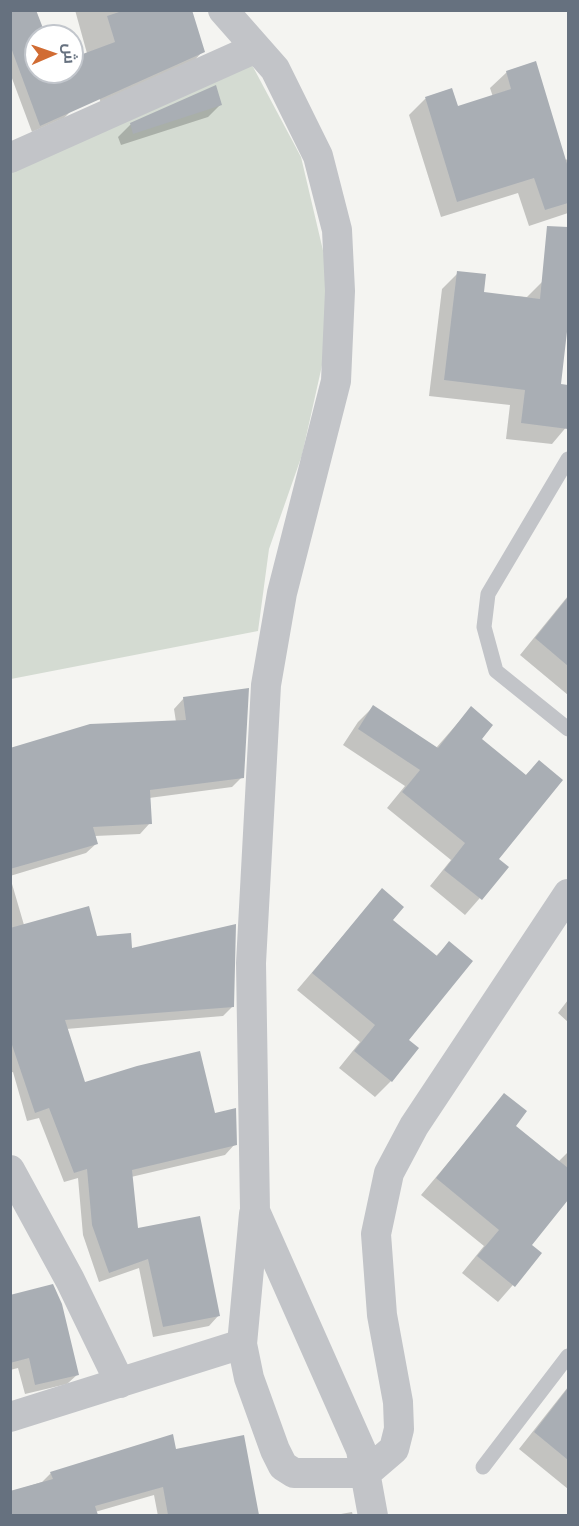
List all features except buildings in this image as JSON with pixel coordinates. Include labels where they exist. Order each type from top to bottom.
[{"type":"street","points":[[223,10],[275,69],[318,156],[337,230],[340,291],[336,381],[282,593],[266,685],[251,963],[255,1211],[242,1344],[249,1378],[283,1466],[294,1473],[366,1473],[394,1449],[399,1430],[398,1402],[382,1315],[376,1234],[388,1173],[414,1126],[568,894]]},
{"type":"street","points":[[10,158],[256,48]]},
{"type":"street","points":[[10,1170],[70,1280],[120,1383]]},
{"type":"street","points":[[255,1211],[361,1450],[373,1515]]},
{"type":"street","points":[[10,1417],[242,1344]]},
{"type":"lane","points":[[568,459],[488,594],[484,627],[496,671],[568,729]]},
{"type":"lane","points":[[483,1467],[568,1356]]},
{"type":"shaded area","points":[[252,65],[301,157],[325,259],[327,343],[302,455],[269,549],[258,631],[11,679],[10,172]]}]
